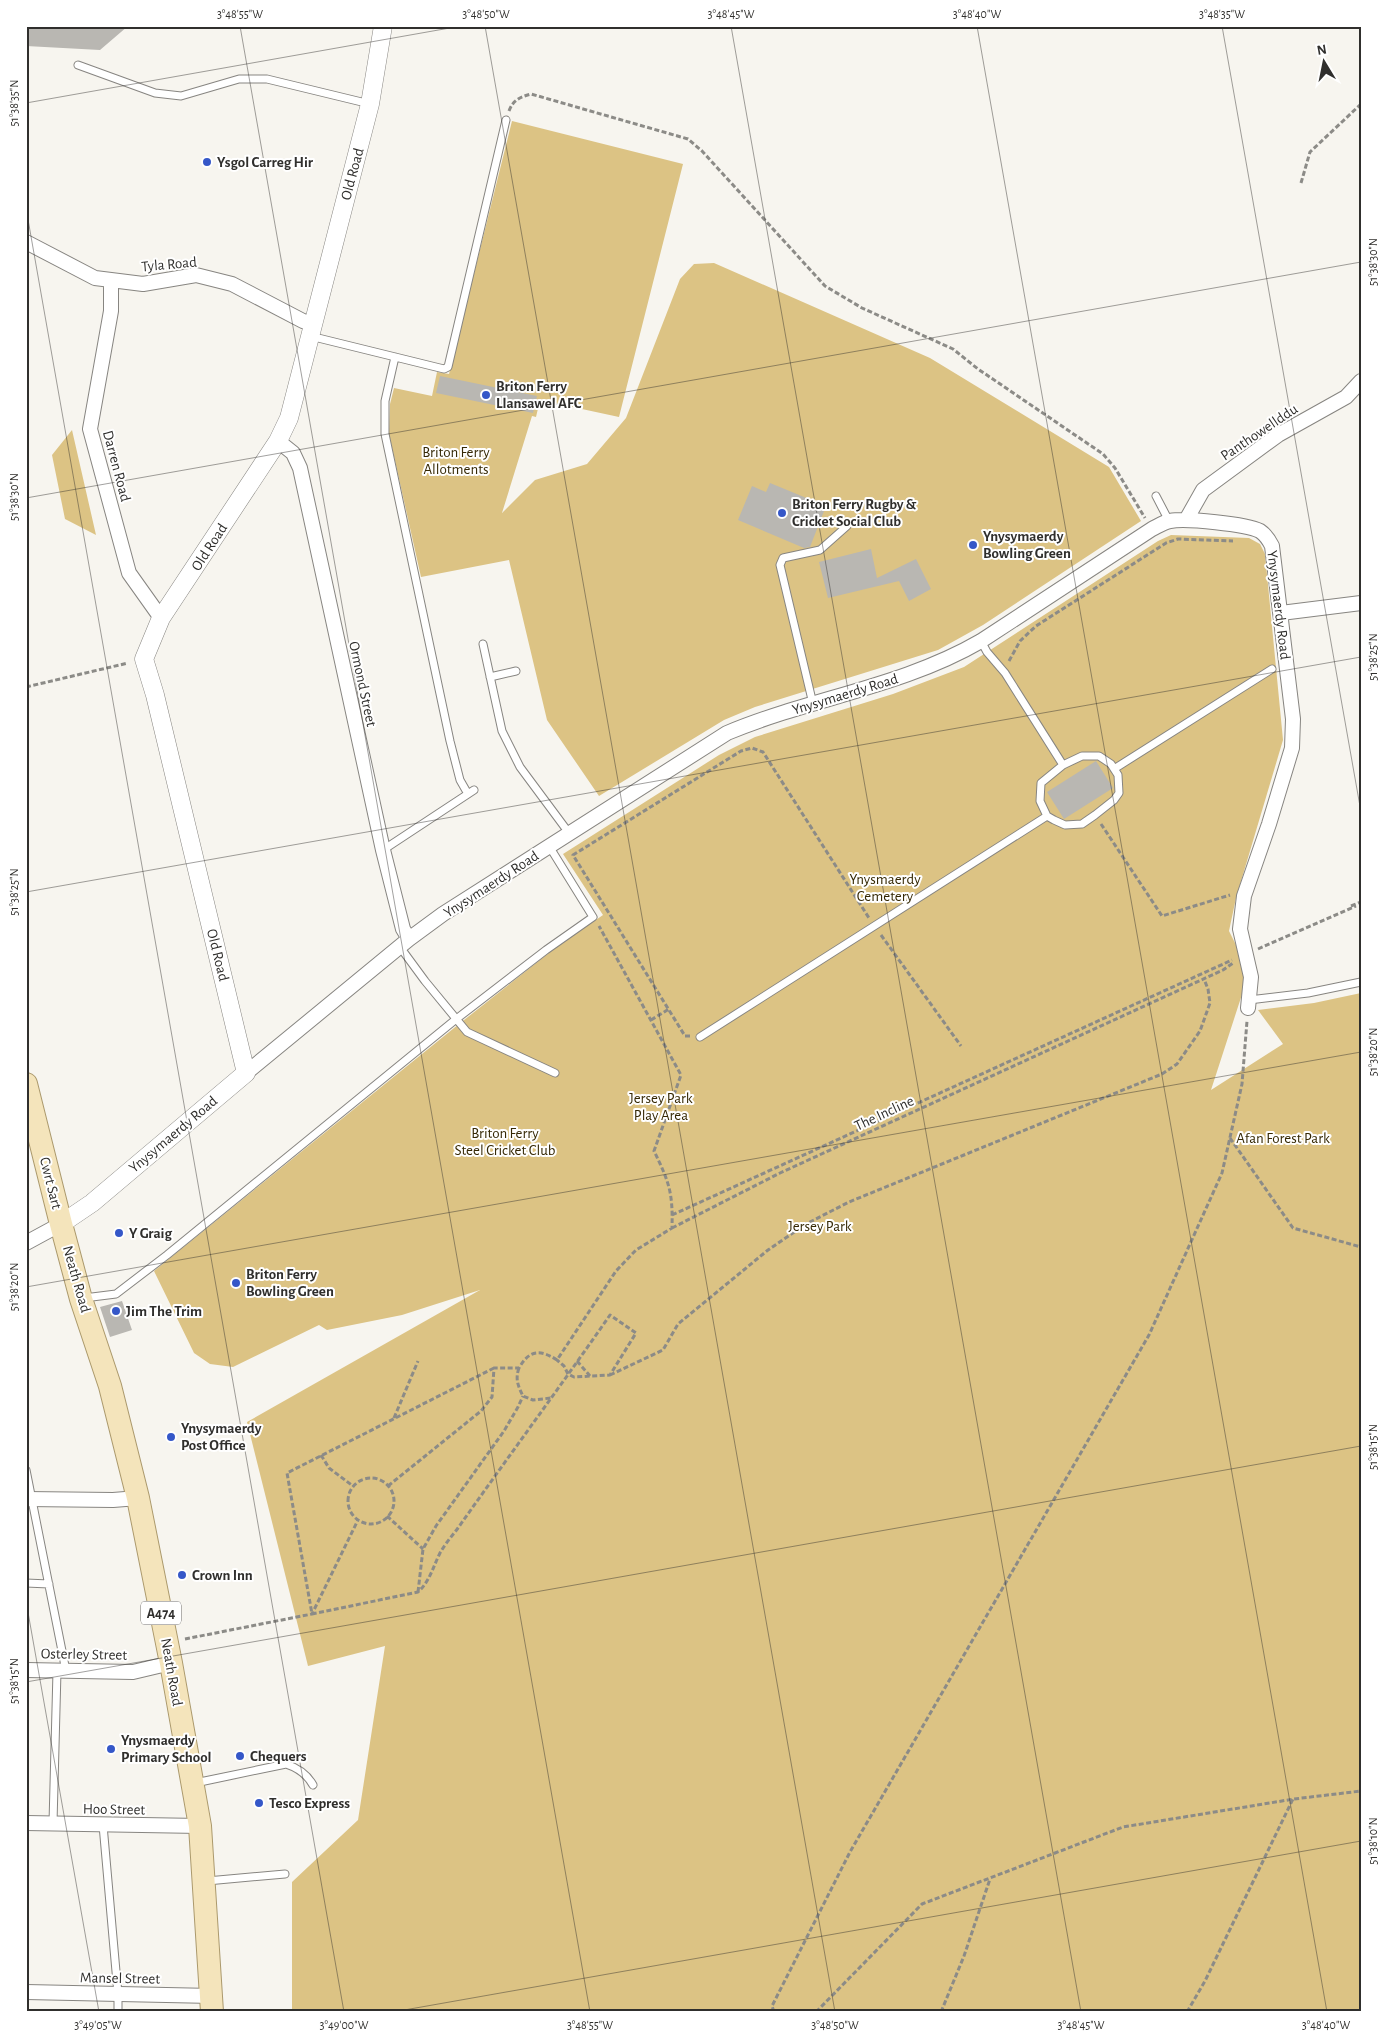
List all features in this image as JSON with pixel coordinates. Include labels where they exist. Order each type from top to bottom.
[{"type":"main road","name":"Cwrt Sart","points":[[26,1084],[61,1224]]},
{"type":"main road","name":"Neath Road","points":[[61,1224],[81,1299],[110,1386],[138,1498],[169,1653],[200,1826],[212,2004]]},
{"type":"street","name":"Old Road","points":[[246,1072],[155,695],[144,660],[161,618],[278,441],[289,418],[370,104],[383,26]]},
{"type":"street","name":"Tyla Road","points":[[26,242],[95,278],[143,284],[196,275],[232,284],[303,321],[311,330]]},
{"type":"street","name":"Darren Road","points":[[111,281],[111,311],[90,429],[128,573],[161,618]]},
{"type":"street","name":"Panthowellddu","points":[[1186,520],[1203,490],[1278,435],[1346,397],[1361,381]]},
{"type":"street","name":"Ormond Street","points":[[278,441],[293,453],[300,468],[383,850],[403,929],[404,943]]},
{"type":"street","name":"Ynysymaerdy Road","points":[[61,1224],[92,1203],[246,1072],[404,943],[443,914],[569,833],[727,733],[757,720],[899,678],[953,658],[981,642],[1152,529],[1169,521],[1186,520],[1237,526],[1259,531],[1267,537],[1272,546],[1293,719],[1292,748],[1269,824],[1244,896],[1240,930],[1251,978],[1249,1004]]},
{"type":"street","points":[[1281,613],[1361,603]]},
{"type":"street","points":[[26,1243],[61,1224]]},
{"type":"street","points":[[29,1499],[113,1500],[138,1498]]},
{"type":"street","name":"Osterley Street","points":[[26,1670],[133,1672],[169,1653]]},
{"type":"street","name":"Hoo Street","points":[[26,1823],[200,1826]]},
{"type":"street","name":"Mansel Street","points":[[26,1992],[118,1994],[212,2004]]},
{"type":"lane","points":[[78,65],[156,93],[181,96],[238,79],[267,79],[370,104]]},
{"type":"lane","points":[[311,330],[395,358],[444,369],[448,367],[506,120]]},
{"type":"lane","points":[[383,850],[471,792],[460,780],[450,741],[385,434],[385,401],[395,358]]},
{"type":"lane","points":[[1156,496],[1169,521]]},
{"type":"lane","points":[[813,704],[780,565],[783,558],[820,550],[847,526]]},
{"type":"lane","points":[[981,642],[1005,673],[1063,765]]},
{"type":"lane","points":[[483,644],[502,731],[520,767],[569,833]]},
{"type":"lane","points":[[1114,770],[1272,669]]},
{"type":"lane","points":[[490,677],[516,671]]},
{"type":"lane","points":[[1082,756],[1099,756],[1111,764],[1118,775],[1119,792],[1114,800],[1082,824],[1065,825],[1047,816],[1040,801],[1041,783],[1063,765],[1082,756]]},
{"type":"lane","points":[[700,1037],[1047,816]]},
{"type":"lane","points":[[81,1299],[116,1294],[456,1020],[593,916],[549,846]]},
{"type":"lane","name":"Ormond Street","points":[[404,943],[466,1032],[555,1073]]},
{"type":"lane","points":[[1249,1004],[1361,982]]},
{"type":"lane","points":[[26,1470],[29,1499],[49,1584],[62,1671],[54,1823]]},
{"type":"lane","points":[[26,1583],[49,1584]]},
{"type":"lane","points":[[192,1784],[286,1764],[309,1777],[313,1785]]},
{"type":"lane","points":[[104,1825],[118,2012]]},
{"type":"lane","points":[[204,1881],[285,1874]]},
{"type":"path","points":[[506,120],[511,105],[520,97],[531,94],[688,139],[702,151],[825,286],[862,308],[953,350],[978,370],[1103,454],[1115,468],[1152,529]]},
{"type":"path","points":[[1301,183],[1310,152],[1361,104]]},
{"type":"path","points":[[1005,673],[1010,657],[1020,641],[1036,626],[1166,543],[1178,539],[1236,542]]},
{"type":"path","points":[[26,687],[144,660]]},
{"type":"path","points":[[700,1037],[685,1036],[573,855],[741,751],[752,748],[762,752],[874,926],[961,1046]]},
{"type":"path","points":[[1095,815],[1162,916],[1232,894]]},
{"type":"path","points":[[672,1214],[1361,902]]},
{"type":"path","points":[[1246,954],[1356,906]]},
{"type":"path","points":[[593,916],[681,1075],[654,1151],[670,1188],[672,1228]]},
{"type":"path","name":"The Incline","points":[[557,1360],[616,1271],[636,1250],[672,1228],[780,1173],[1223,970],[1246,954]]},
{"type":"path","points":[[551,1398],[533,1400],[523,1396],[517,1385],[516,1375],[525,1357],[536,1353],[547,1354],[557,1360],[564,1366],[568,1374],[574,1377],[610,1375],[663,1350],[678,1324],[768,1250],[806,1224],[850,1202],[1162,1074],[1177,1064],[1200,1031],[1210,1003],[1204,979]]},
{"type":"path","points":[[774,2012],[772,2006],[850,1852],[1149,1336],[1222,1173],[1242,1084],[1249,1004]]},
{"type":"path","points":[[651,1020],[669,1009]]},
{"type":"path","points":[[1230,1138],[1293,1228],[1361,1247]]},
{"type":"path","points":[[169,1653],[260,1624],[418,1592],[427,1584],[441,1552],[610,1315],[636,1333],[610,1375]]},
{"type":"path","points":[[394,1418],[418,1361]]},
{"type":"path","points":[[577,1362],[590,1377]]},
{"type":"path","points":[[312,1614],[287,1473],[494,1368],[519,1368]]},
{"type":"path","points":[[388,1486],[481,1411],[492,1397],[494,1368]]},
{"type":"path","points":[[418,1592],[423,1549],[436,1526],[504,1431],[523,1396]]},
{"type":"path","points":[[321,1455],[329,1468],[353,1486]]},
{"type":"path","points":[[367,1478],[382,1481],[388,1486],[394,1499],[393,1506],[387,1516],[379,1522],[372,1524],[358,1520],[348,1508],[349,1492],[353,1486],[367,1478]]},
{"type":"path","points":[[387,1516],[423,1549]]},
{"type":"path","points":[[312,1614],[358,1520]]},
{"type":"path","points":[[816,2012],[922,1904],[1123,1827],[1294,1799],[1361,1791]]},
{"type":"path","points":[[1187,2012],[1205,1981],[1294,1799]]},
{"type":"path","points":[[941,2012],[964,1956],[990,1878]]},
{"type":"green space","name":"Briton Ferry Allotments","points":[[512,121],[683,164],[619,417],[540,400],[536,417],[532,416],[502,513],[535,480],[587,464],[626,418],[680,279],[694,264],[714,263],[930,358],[1109,467],[1141,521],[983,625],[938,650],[755,707],[724,720],[599,796],[547,720],[509,560],[421,577],[389,434],[390,404],[394,388],[432,396],[437,372],[449,374]]},
{"type":"green space","points":[[72,430],[96,535],[65,519],[52,455]]},
{"type":"green space","points":[[1171,535],[1249,538],[1260,544],[1265,554],[1283,740],[1236,898],[1229,931],[1238,949],[1247,979],[1211,1090],[1283,1044],[1258,1010],[1314,1003],[1361,993],[1361,2012],[292,2012],[292,1882],[358,1820],[385,1646],[308,1666],[247,1422],[480,1290],[402,1315],[327,1330],[319,1325],[233,1367],[210,1364],[194,1353],[154,1271],[459,1024],[554,949],[603,915],[563,854],[719,755],[755,737],[893,694],[964,667],[1158,541]]},
{"type":"building","points":[[27,26],[128,26],[100,50],[26,46]]},
{"type":"building","name":"Briton Ferry Llansawel AFC","points":[[440,376],[537,396],[533,413],[436,393]]},
{"type":"building","name":"Briton Ferry Rugby & Cricket Social Club","points":[[770,483],[826,506],[810,547],[804,548],[738,520],[752,486],[766,492]]},
{"type":"building","points":[[871,549],[877,578],[916,559],[931,589],[909,601],[899,581],[828,598],[819,562]]},
{"type":"building","points":[[1096,761],[1113,788],[1064,819],[1047,792]]},
{"type":"building","points":[[122,1301],[132,1330],[110,1337],[100,1307]]},
{"type":"place","name":"Ysgol Carreg Hir","points":[[207,162]]},
{"type":"place","name":"Briton Ferry Llansawel AFC","points":[[486,395]]},
{"type":"place","name":"Briton Ferry Rugby & Cricket Social Club","points":[[782,513]]},
{"type":"place","name":"Ynysymaerdy Bowling Green","points":[[973,545]]},
{"type":"place","name":"Y Graig","points":[[119,1233]]},
{"type":"place","name":"Briton Ferry Bowling Green","points":[[236,1283]]},
{"type":"place","name":"Jim The Trim","points":[[116,1311]]},
{"type":"place","name":"Ynysymaerdy Post Office","points":[[171,1437]]},
{"type":"place","name":"Crown Inn","points":[[182,1575]]},
{"type":"place","name":"Ynysmaerdy Primary School","points":[[111,1749]]},
{"type":"place","name":"Chequers","points":[[240,1756]]},
{"type":"place","name":"Tesco Express","points":[[259,1803]]},
{"type":"park label","name":"Ynysmaerdy Cemetery","points":[[885,888]]},
{"type":"park label","name":"Jersey Park Play Area","points":[[661,1106]]},
{"type":"park label","name":"Afan Forest Park","points":[[1283,1138]]},
{"type":"park label","name":"Briton Ferry Steel Cricket Club","points":[[505,1142]]},
{"type":"park label","name":"Jersey Park","points":[[820,1226]]}]
